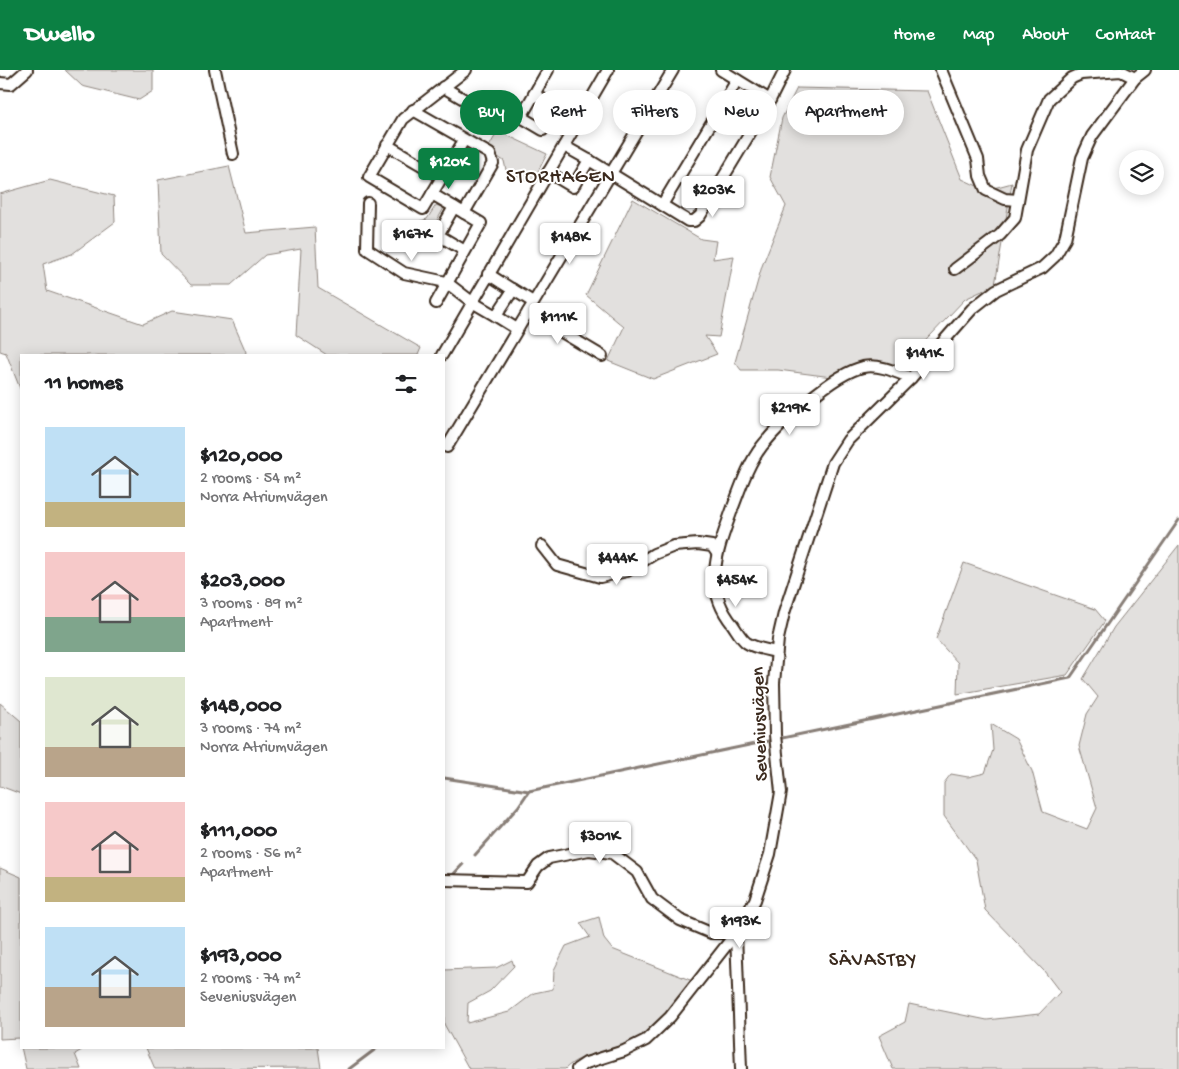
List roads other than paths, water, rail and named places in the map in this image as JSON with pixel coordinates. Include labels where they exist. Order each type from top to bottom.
[{"type":"street","points":[[0,83],[11,84],[27,70]]},
{"type":"street","points":[[215,70],[233,154]]},
{"type":"street","points":[[464,140],[424,209],[369,177],[403,119],[466,70]]},
{"type":"street","points":[[536,90],[548,70]]},
{"type":"street","points":[[596,90],[608,70]]},
{"type":"street","points":[[447,447],[673,70]]},
{"type":"street","points":[[721,70],[754,90]]},
{"type":"street","points":[[775,90],[785,70]]},
{"type":"street","points":[[941,70],[978,159],[980,176],[986,190],[1005,199],[1018,200]]},
{"type":"street","name":"Seveniusvägen","points":[[577,1069],[586,1062],[624,1051],[646,1040],[670,1017],[736,933],[755,900],[770,854],[781,792],[775,735],[776,652],[784,613],[833,463],[848,440],[911,378],[972,309],[996,290],[1042,268],[1055,256],[1065,239],[1082,158],[1104,118],[1135,78],[1145,70]]},
{"type":"street","points":[[956,270],[1000,235],[1015,218],[1027,150],[1049,99],[1072,78],[1081,74],[1122,71],[1135,78]]},
{"type":"street","points":[[662,205],[737,80]]},
{"type":"street","points":[[443,88],[460,98]]},
{"type":"street","points":[[523,113],[533,96]]},
{"type":"street","points":[[413,110],[490,154],[492,163],[459,210],[438,235],[465,251]]},
{"type":"street","points":[[443,354],[570,135]]},
{"type":"street","points":[[564,146],[688,221],[694,221],[700,216],[749,135]]},
{"type":"street","points":[[388,145],[442,177]]},
{"type":"street","points":[[548,172],[573,187],[589,160]]},
{"type":"street","points":[[432,194],[481,223],[446,282],[436,303]]},
{"type":"street","points":[[368,203],[367,249],[404,273],[446,282],[472,302],[517,329]]},
{"type":"street","points":[[488,274],[512,289],[530,307],[602,356]]},
{"type":"street","points":[[496,316],[512,289]]},
{"type":"street","points":[[776,652],[747,643],[728,619],[717,599],[714,587],[717,553],[745,474],[762,446],[806,403],[841,376],[865,367],[889,369],[911,378]]},
{"type":"street","points":[[542,546],[556,565],[600,577],[627,571],[654,554],[674,546],[698,544],[712,546],[717,553]]},
{"type":"street","points":[[445,880],[527,882],[538,866],[550,858],[589,850],[612,853],[637,872],[652,898],[680,920],[711,933],[736,933],[741,1069]]},
{"type":"waterway","points":[[445,778],[529,791],[1070,678],[1179,520]]},
{"type":"waterway","points":[[475,855],[518,807],[529,791]]},
{"type":"waterway","points":[[451,877],[463,864]]},
{"type":"waterway","points":[[349,1069],[376,1049]]},
{"type":"district","name":"STORHAGEN","points":[[561,178]]},
{"type":"district","name":"SÄVASTBY","points":[[873,961]]}]
